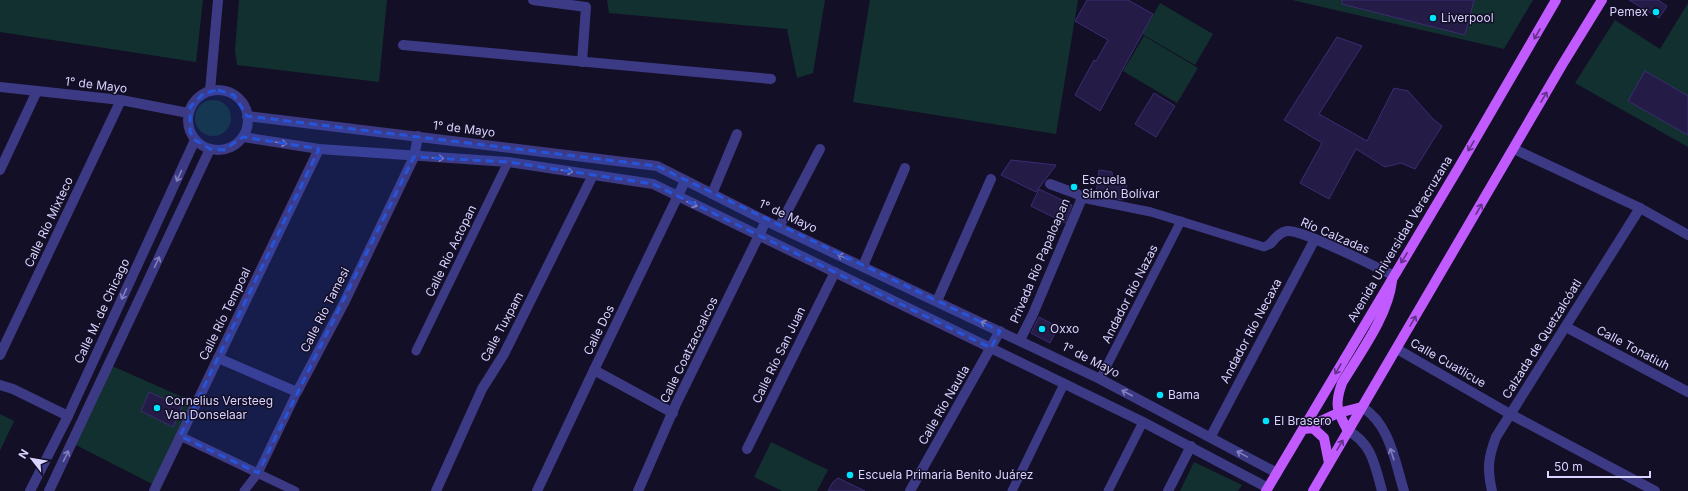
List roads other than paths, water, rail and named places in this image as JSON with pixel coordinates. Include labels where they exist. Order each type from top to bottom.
[{"type":"main road","name":"Avenida Universidad Veracruzana","points":[[1267,489],[1305,428],[1393,275],[1459,167],[1556,0]]},
{"type":"main road","points":[[1313,491],[1562,65],[1602,0]]},
{"type":"main road","points":[[1348,431],[1338,413],[1336,405],[1338,394],[1342,383],[1381,318],[1388,302],[1393,275]]},
{"type":"main road","points":[[1305,428],[1338,413],[1362,407]]},
{"type":"main road","points":[[1305,428],[1320,432],[1324,438],[1329,463]]},
{"type":"street","points":[[210,91],[218,0]]},
{"type":"street","points":[[533,0],[586,7],[582,62]]},
{"type":"street","points":[[403,45],[771,80]]},
{"type":"street","name":"1° de Mayo","points":[[0,88],[121,100],[188,114]]},
{"type":"street","points":[[0,170],[37,91]]},
{"type":"street","points":[[210,91],[227,91],[234,95],[245,107],[248,116],[246,130],[238,143],[224,150],[210,149],[195,140],[190,132],[188,114],[190,107],[198,97],[210,91]]},
{"type":"street","name":"Calle Río Mixteco","points":[[0,355],[121,100]]},
{"type":"street","name":"1° de Mayo","points":[[248,116],[658,166],[766,221],[1100,379],[1211,436],[1277,473]]},
{"type":"street","points":[[712,194],[737,134]]},
{"type":"street","name":"Calle Río Tamesi","points":[[244,491],[258,473],[297,392],[344,303],[414,157],[418,136]]},
{"type":"street","points":[[242,137],[319,149],[414,157],[508,162],[653,184],[1144,422],[1191,446],[1267,489]]},
{"type":"street","name":"Calle M. de Chicago","points":[[30,491],[68,416],[195,140]]},
{"type":"street","points":[[49,491],[210,149]]},
{"type":"street","name":"Calle Río Tempoal","points":[[154,491],[319,149]]},
{"type":"street","points":[[779,227],[820,149]]},
{"type":"street","points":[[1514,149],[1640,208],[1688,235]]},
{"type":"street","name":"Calle Río Actopan","points":[[416,351],[508,162]]},
{"type":"street","points":[[863,266],[904,168]]},
{"type":"street","name":"Calle Tuxpam","points":[[436,491],[482,389],[504,354],[593,175]]},
{"type":"street","points":[[937,301],[991,179]]},
{"type":"street","name":"Calle Dos","points":[[537,491],[685,181]]},
{"type":"street","points":[[1050,184],[1079,196],[1182,220],[1264,247],[1270,244]]},
{"type":"street","name":"Privada Río Papaloapan","points":[[1020,340],[1033,314],[1079,196]]},
{"type":"street","name":"Calzada de Quetzalcóatl","points":[[1492,491],[1488,474],[1489,456],[1496,437],[1640,208]]},
{"type":"street","name":"Andador Río Nazas","points":[[1100,379],[1182,220]]},
{"type":"street","name":"Calle Coatzacoalcos","points":[[638,491],[673,412],[766,221]]},
{"type":"street","name":"Río Calzadas","points":[[1270,244],[1281,232],[1291,231],[1315,239],[1393,275]]},
{"type":"street","name":"Andador Río Necaxa","points":[[1211,436],[1315,239]]},
{"type":"street","name":"Calle Río San Juan","points":[[747,449],[835,272]]},
{"type":"street","name":"Calle Tonatiuh","points":[[1566,327],[1688,392]]},
{"type":"street","name":"Calle Río Nautla","points":[[910,491],[1000,331]]},
{"type":"street","name":"Calle Cuatlicue","points":[[1397,349],[1639,487],[1655,491]]},
{"type":"street","points":[[218,358],[297,392]]},
{"type":"street","points":[[594,370],[673,412]]},
{"type":"street","points":[[1012,491],[1064,384]]},
{"type":"street","points":[[0,385],[12,389],[68,416]]},
{"type":"street","points":[[1362,407],[1378,420],[1385,432],[1404,491]]},
{"type":"street","points":[[1108,491],[1144,422]]},
{"type":"street","points":[[1348,431],[1364,442],[1373,455],[1382,491]]},
{"type":"street","points":[[180,436],[295,491]]},
{"type":"street","points":[[1168,491],[1191,446]]},
{"type":"place","name":"Pemex","points":[[1656,12]]},
{"type":"place","name":"Liverpool","points":[[1433,18]]},
{"type":"place","name":"Escuela Simón Bolívar","points":[[1074,187]]},
{"type":"place","name":"Oxxo","points":[[1042,329]]},
{"type":"place","name":"Bama","points":[[1160,395]]},
{"type":"place","name":"Cornelius Versteeg Van Donselaar","points":[[157,408]]},
{"type":"place","name":"El Brasero","points":[[1266,421]]},
{"type":"place","name":"Escuela Primaria Benito Juárez","points":[[850,475]]}]
